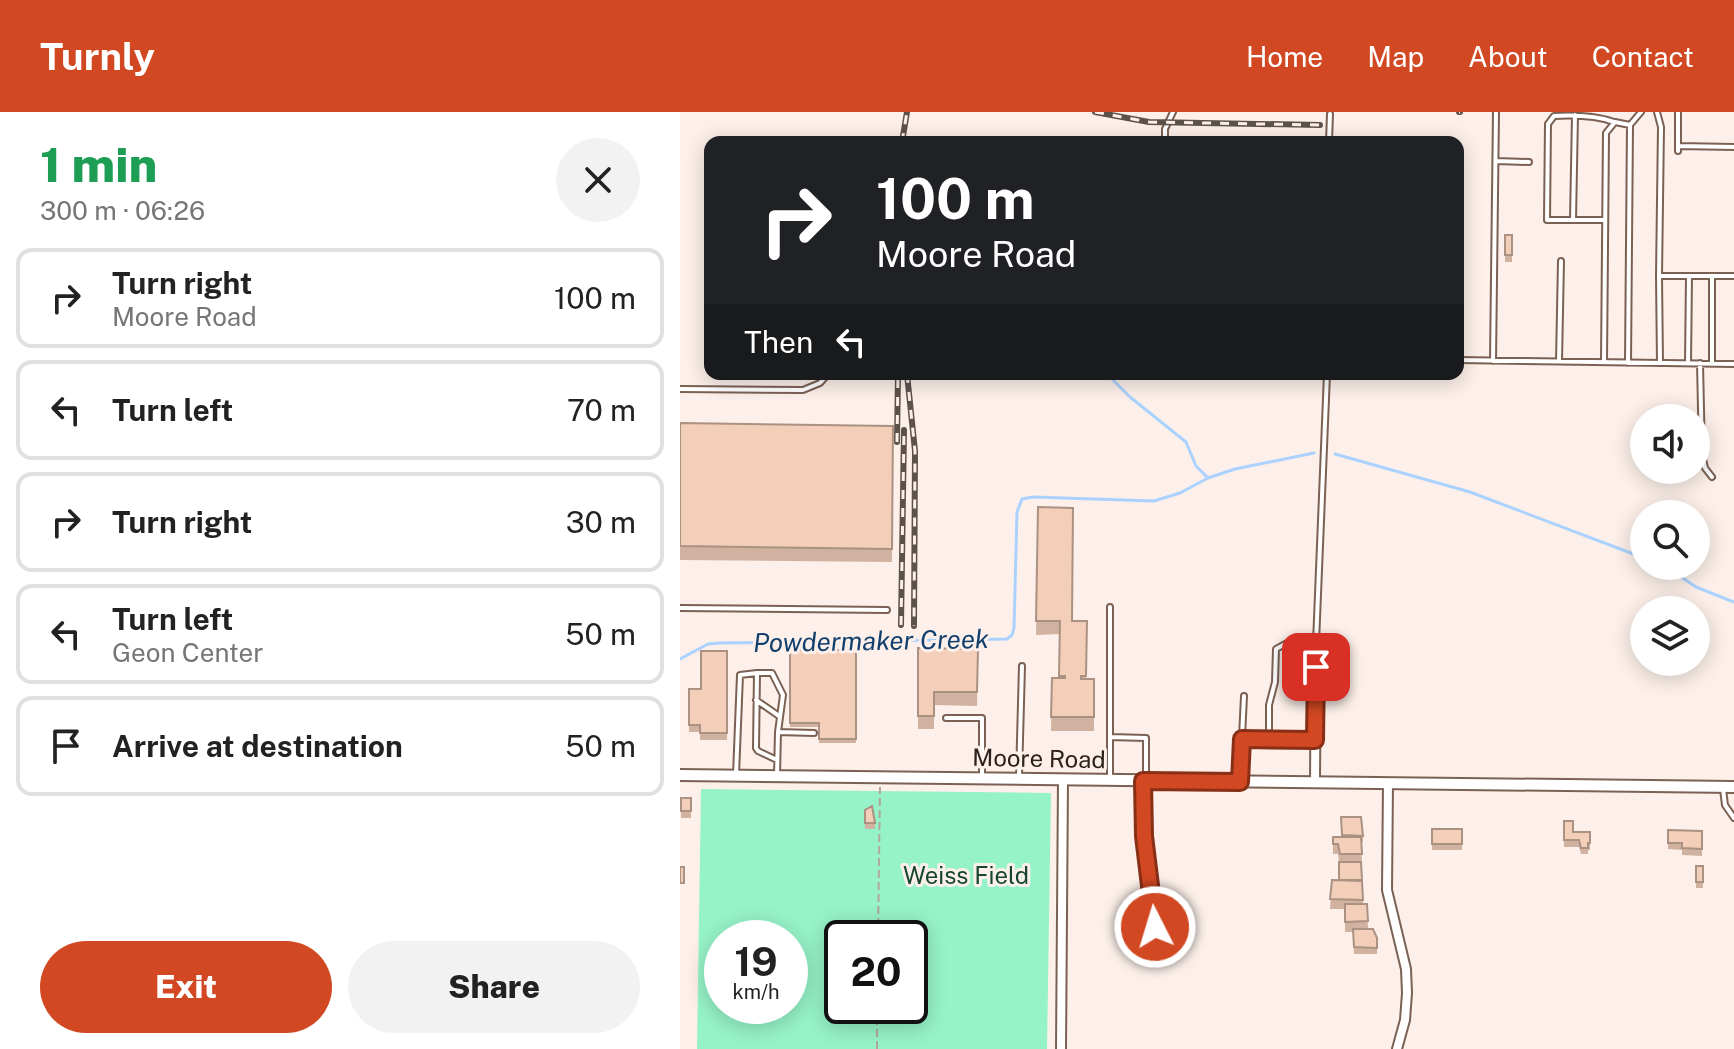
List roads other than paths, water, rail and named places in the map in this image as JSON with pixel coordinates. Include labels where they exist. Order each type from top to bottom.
[{"type":"street","points":[[1315,782],[1316,643]]},
{"type":"street","name":"Moore Road","points":[[680,775],[1728,787]]},
{"type":"street","points":[[1061,1049],[1063,780]]},
{"type":"street","points":[[1388,783],[1387,890],[1406,969],[1407,993],[1405,1020],[1397,1049]]},
{"type":"lane","points":[[1165,136],[1173,112]]},
{"type":"lane","points":[[1493,361],[1496,112]]},
{"type":"lane","points":[[1628,363],[1630,125],[1641,112]]},
{"type":"lane","points":[[1657,112],[1661,127],[1660,363]]},
{"type":"lane","points":[[1678,112],[1678,149],[1734,147]]},
{"type":"lane","points":[[1329,136],[1330,114]]},
{"type":"lane","points":[[1605,220],[1547,220],[1548,124],[1554,116],[1575,115],[1630,125]]},
{"type":"lane","points":[[1573,220],[1575,115]]},
{"type":"lane","points":[[1604,362],[1606,133],[1615,122]]},
{"type":"lane","points":[[1496,161],[1529,162]]},
{"type":"lane","points":[[1559,361],[1561,261]]},
{"type":"lane","points":[[1659,276],[1734,276]]},
{"type":"lane","points":[[1688,363],[1689,276]]},
{"type":"lane","points":[[1712,276],[1712,363]]},
{"type":"lane","points":[[1464,360],[1734,364]]},
{"type":"lane","points":[[1700,363],[1702,455],[1705,468],[1712,477]]},
{"type":"lane","points":[[680,389],[795,391],[815,386],[822,380]]},
{"type":"lane","points":[[1269,739],[1269,705],[1275,682],[1276,649],[1280,644],[1316,643],[1327,380]]},
{"type":"lane","points":[[1110,607],[1110,780]]},
{"type":"lane","points":[[680,608],[887,610]]},
{"type":"lane","points":[[1019,779],[1022,666]]},
{"type":"lane","points":[[757,673],[756,748],[777,760]]},
{"type":"lane","points":[[736,776],[740,675],[757,673],[772,673],[783,695],[779,716],[777,776]]},
{"type":"lane","points":[[1240,782],[1244,696]]},
{"type":"lane","points":[[756,700],[779,716]]},
{"type":"lane","points":[[946,718],[982,718],[982,779]]},
{"type":"lane","points":[[778,732],[814,733]]},
{"type":"lane","points":[[1110,737],[1146,738],[1144,836],[1155,927]]},
{"type":"lane","points":[[1242,739],[1315,740]]},
{"type":"lane","points":[[1728,787],[1725,805],[1734,818]]},
{"type":"waterway","points":[[1113,380],[1186,442],[1196,466],[1208,478]]},
{"type":"waterway","name":"Powdermaker Creek","points":[[680,659],[708,644],[720,643],[1007,639],[1014,628],[1017,512],[1022,499],[1154,501],[1235,469],[1314,453]]},
{"type":"waterway","name":"Powdermaker Creek","points":[[1335,454],[1470,492],[1630,553]]},
{"type":"waterway","name":"Powdermaker Creek","points":[[1686,580],[1734,602]]},
{"type":"railway","points":[[903,136],[907,112]]},
{"type":"railway","points":[[1095,112],[1149,122],[1320,125]]},
{"type":"railway","points":[[897,442],[898,380]]},
{"type":"railway","points":[[908,380],[915,451],[914,626]]},
{"type":"railway","points":[[901,625],[904,430]]},
{"type":"park label","name":"Weiss Field","points":[[966,876]]}]
